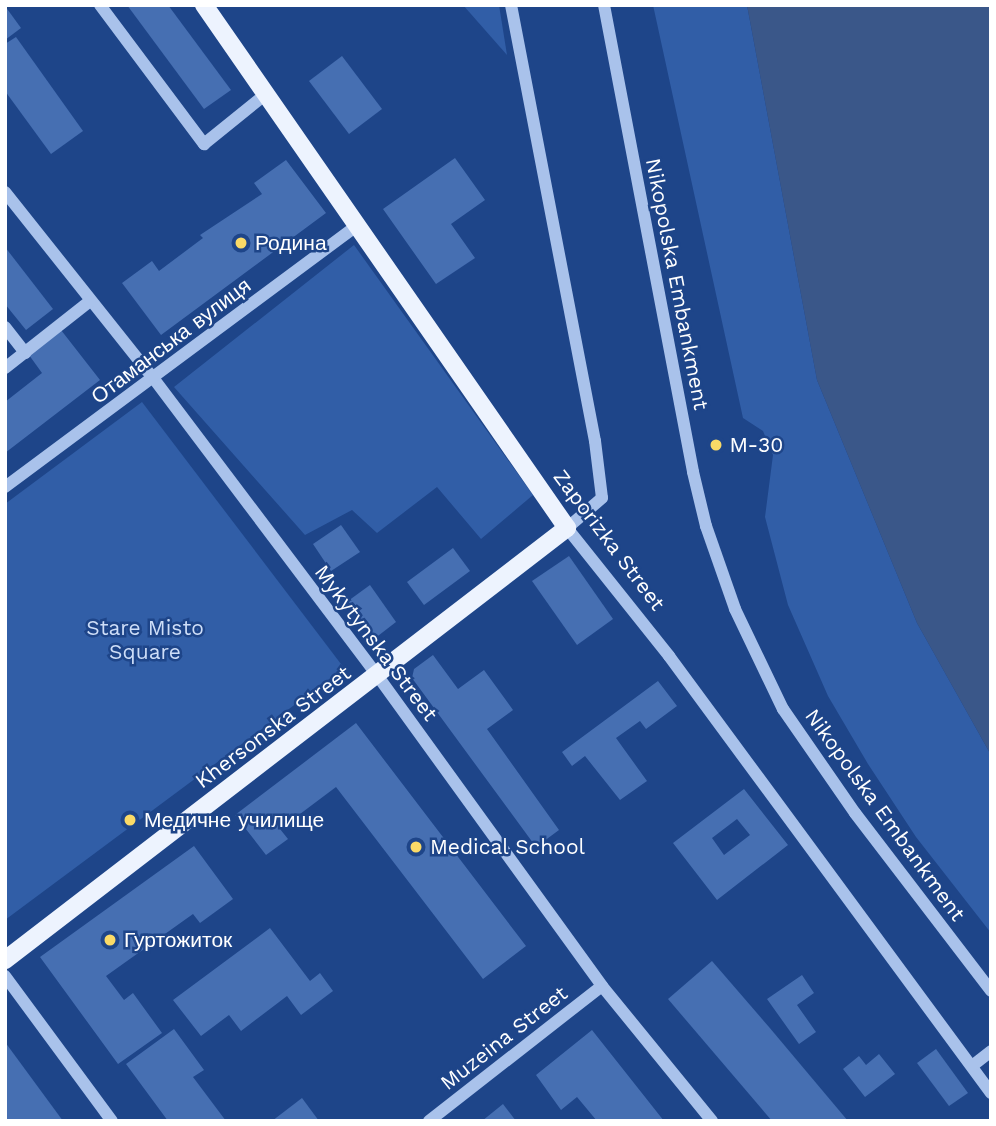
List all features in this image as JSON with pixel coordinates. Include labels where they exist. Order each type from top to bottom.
[{"type":"main road","name":"Zaporizka Street","points":[[204,5],[567,528]]},
{"type":"main road","name":"Khersonska Street","points":[[5,960],[567,528]]},
{"type":"street","points":[[100,5],[204,144],[266,94]]},
{"type":"street","points":[[511,5],[601,486],[602,498],[567,528]]},
{"type":"street","name":"Nikopolska Embankment","points":[[604,5],[693,472],[706,526],[735,609],[783,709],[855,813],[991,991]]},
{"type":"street","name":"Mykytynska Street","points":[[5,192],[89,302],[155,379],[377,675],[602,986],[712,1121]]},
{"type":"street","name":"Отаманська вулиця","points":[[5,487],[155,379],[358,225]]},
{"type":"street","points":[[5,368],[89,302]]},
{"type":"street","points":[[5,327],[25,352]]},
{"type":"street","name":"Zaporizka Street","points":[[567,528],[670,656],[991,1093]]},
{"type":"street","points":[[5,976],[112,1121]]},
{"type":"street","name":"Muzeina Street","points":[[429,1121],[602,986]]},
{"type":"street","points":[[972,1066],[991,1051]]},
{"type":"green space","points":[[463,5],[499,5],[507,55]]},
{"type":"green space","points":[[653,5],[747,5],[817,380],[917,623],[991,755],[991,933],[916,837],[868,764],[828,696],[788,605],[765,517],[773,455],[763,431],[743,418]]},
{"type":"green space","points":[[354,245],[533,495],[481,539],[437,487],[377,533],[352,510],[305,535],[174,387]]},
{"type":"green space","name":"Stare Misto Square","points":[[142,402],[344,668],[5,920],[5,504]]},
{"type":"shaded area","points":[[747,5],[991,5],[991,755],[917,623],[817,380]]},
{"type":"building","points":[[127,5],[168,5],[231,90],[204,109]]},
{"type":"building","points":[[5,6],[21,28],[5,40]]},
{"type":"building","points":[[16,37],[83,131],[51,154],[5,91],[5,44]]},
{"type":"building","points":[[342,56],[382,109],[349,134],[309,81]]},
{"type":"building","points":[[455,158],[485,200],[451,224],[475,258],[436,284],[383,209]]},
{"type":"building","points":[[286,160],[326,213],[161,335],[122,283],[152,261],[159,271],[203,238],[200,235],[262,194],[254,183]]},
{"type":"building","points":[[5,247],[53,309],[26,330],[5,304]]},
{"type":"building","points":[[61,330],[100,380],[5,453],[5,402],[42,373],[29,355]]},
{"type":"building","points":[[341,525],[360,552],[331,571],[313,544]]},
{"type":"building","points":[[453,548],[470,571],[424,605],[407,582]]},
{"type":"building","points":[[569,556],[613,619],[577,645],[532,581]]},
{"type":"building","points":[[370,585],[396,622],[374,639],[348,601]]},
{"type":"building","points":[[433,655],[458,689],[484,670],[513,710],[487,729],[559,830],[536,847],[412,678],[414,669]]},
{"type":"building","points":[[658,681],[677,706],[646,729],[640,721],[616,738],[647,781],[620,800],[585,756],[572,766],[562,752]]},
{"type":"building","name":"Medical School","points":[[356,723],[526,946],[483,979],[336,787],[280,829],[288,839],[266,855],[235,815]]},
{"type":"building","points":[[744,789],[788,845],[717,900],[673,843]],"holes":[[[737,819],[750,835],[724,855],[712,838]]]},
{"type":"building","name":"Гуртожиток","points":[[194,846],[233,899],[200,923],[193,914],[106,976],[124,1000],[133,993],[162,1033],[118,1064],[40,957]]},
{"type":"building","points":[[270,928],[310,981],[320,973],[333,991],[301,1015],[287,996],[241,1031],[229,1015],[201,1036],[173,1000]]},
{"type":"building","points":[[712,961],[848,1121],[772,1121],[668,999]]},
{"type":"building","points":[[802,975],[814,993],[797,1005],[816,1032],[799,1044],[767,999]]},
{"type":"building","points":[[174,1029],[204,1070],[193,1077],[226,1121],[168,1121],[126,1064]]},
{"type":"building","points":[[592,1030],[664,1121],[597,1121],[577,1097],[561,1110],[536,1075]]},
{"type":"building","points":[[5,1042],[63,1121],[5,1121]]},
{"type":"building","points":[[936,1049],[968,1093],[949,1106],[917,1063]]},
{"type":"building","points":[[879,1054],[895,1074],[865,1097],[843,1069],[859,1056],[866,1065]]},
{"type":"building","points":[[302,1098],[319,1121],[272,1121]]},
{"type":"building","points":[[503,1104],[516,1121],[482,1121]]},
{"type":"place","name":"Родина","points":[[241,243]]},
{"type":"place","name":"М-30","points":[[716,445]]},
{"type":"place","name":"Медичне училище","points":[[130,820]]},
{"type":"place","name":"Medical School","points":[[416,847]]},
{"type":"place","name":"Гуртожиток","points":[[110,940]]}]
